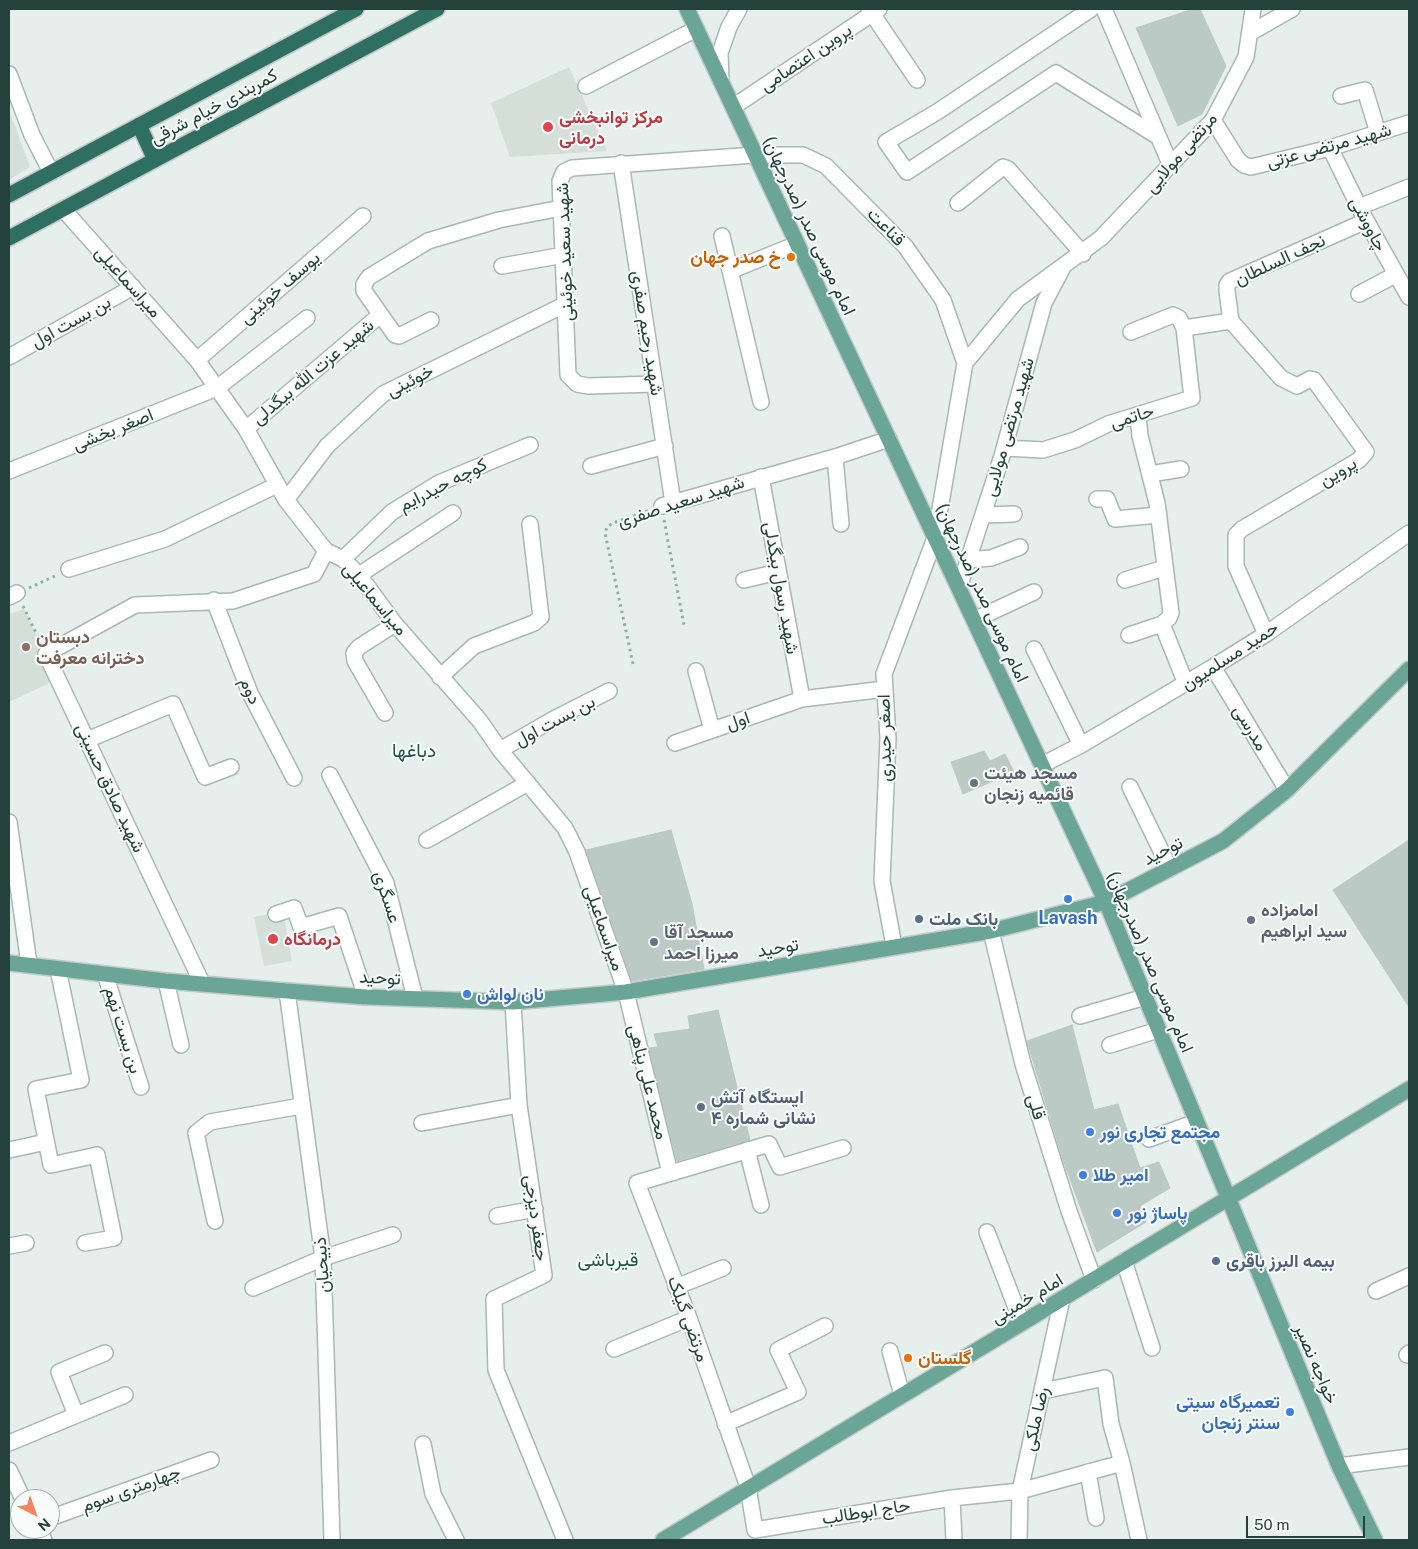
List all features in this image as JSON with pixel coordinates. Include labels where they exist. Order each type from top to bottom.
[{"type":"highway","name":"کمربندی خیام شرقی","points":[[9,195],[356,9]]},
{"type":"highway","name":"کمربندی خیام شرقی","points":[[9,238],[437,9]]},
{"type":"highway","points":[[139,125],[155,160]]},
{"type":"main road","name":"(صدرجهان) امام موسی صدر","points":[[687,9],[1106,902],[1227,1199]]},
{"type":"main road","name":"توحید","points":[[9,963],[166,981],[287,991],[366,997],[513,1002],[626,992],[991,931],[1106,902],[1223,842],[1286,790],[1409,668]]},
{"type":"main road","name":"امام خمینی","points":[[663,1540],[1409,1089]]},
{"type":"main road","name":"خواجه نصیر","points":[[1227,1199],[1339,1466],[1376,1540]]},
{"type":"street","points":[[721,82],[720,54],[729,26],[739,9]]},
{"type":"street","points":[[1091,9],[937,112],[886,142],[907,172],[1056,72],[1157,136]]},
{"type":"street","points":[[1104,9],[1171,166]]},
{"type":"street","name":"مرتضی مولایی","points":[[965,363],[1018,299],[1063,268],[1101,238],[1213,120],[1246,57],[1253,9]]},
{"type":"street","points":[[1250,33],[1292,9]]},
{"type":"street","points":[[873,10],[917,80]]},
{"type":"street","name":"پروین اعتصامی","points":[[733,107],[873,10]]},
{"type":"street","points":[[586,86],[696,28]]},
{"type":"street","points":[[9,74],[32,134],[51,172]]},
{"type":"street","points":[[1341,96],[1365,90],[1378,133]]},
{"type":"street","name":"شهید مرتضی عزتی","points":[[1213,120],[1244,165],[1251,167],[1330,148],[1409,123]]},
{"type":"street","name":"چاووشی","points":[[1330,148],[1395,275],[1409,298]]},
{"type":"street","name":"شهید سعید خوئینی","points":[[655,384],[588,386],[577,384],[568,375],[560,181],[564,172],[572,168],[621,163],[755,155]]},
{"type":"street","name":"قناعت","points":[[755,155],[802,155],[826,166],[905,246],[943,300],[965,363]]},
{"type":"street","name":"شهید رحیم صفری","points":[[621,163],[665,446],[668,504]]},
{"type":"street","points":[[958,203],[1003,167],[1008,169],[1082,254]]},
{"type":"street","points":[[1363,214],[1409,187]]},
{"type":"street","points":[[431,320],[400,336],[392,332],[364,292],[364,284],[370,277],[428,241],[499,220],[561,208]]},
{"type":"street","name":"میراسماعیلی","points":[[63,209],[197,360],[246,429],[286,500],[326,551],[343,559],[358,575],[395,624],[480,721],[500,750],[565,828],[577,852],[626,992]]},
{"type":"street","name":"نجف السلطان","points":[[1231,320],[1227,291],[1227,284],[1230,281],[1363,214]]},
{"type":"street","name":"یوسف خوئینی","points":[[197,360],[363,216]]},
{"type":"street","points":[[722,236],[761,402]]},
{"type":"street","points":[[730,271],[797,244]]},
{"type":"street","points":[[502,266],[564,255]]},
{"type":"street","name":"شهید مرتضی مولایی","points":[[958,588],[1004,448],[1044,303],[1063,268]]},
{"type":"street","points":[[1359,294],[1395,275]]},
{"type":"street","name":"بن بست اول","points":[[9,357],[133,287]]},
{"type":"street","name":"خوئینی","points":[[286,500],[327,446],[383,394],[566,304]]},
{"type":"street","name":"شهید عزت الله بیگدلی","points":[[246,429],[380,315]]},
{"type":"street","points":[[1131,332],[1173,315],[1179,318],[1184,328],[1231,320]]},
{"type":"street","name":"اصغر بخشی","points":[[9,471],[217,388],[307,318]]},
{"type":"street","name":"پروین","points":[[1231,320],[1281,378],[1297,386],[1307,380],[1314,380],[1366,452],[1359,460],[1242,529],[1236,535],[1236,566],[1266,634]]},
{"type":"street","name":"حاتمی","points":[[1004,448],[1043,450],[1075,440],[1108,424],[1188,401],[1193,395],[1184,328]]},
{"type":"street","name":"اصغر حیدری","points":[[894,946],[882,881],[888,738],[884,674],[935,538],[965,363]]},
{"type":"street","points":[[1129,635],[1162,624],[1170,618],[1171,613],[1159,515],[1140,436],[1138,415]]},
{"type":"street","name":"شهید سعید صفری","points":[[668,504],[835,457],[889,439]]},
{"type":"street","name":"کوچه حیدرایم","points":[[343,559],[392,512],[439,483],[530,445]]},
{"type":"street","points":[[591,466],[665,446]]},
{"type":"street","points":[[835,457],[841,524]]},
{"type":"street","points":[[1150,474],[1181,469]]},
{"type":"street","name":"شهید رسول بیگدلی","points":[[761,477],[802,699]]},
{"type":"street","points":[[69,569],[165,540],[277,485]]},
{"type":"street","points":[[1097,499],[1107,499],[1115,519],[1159,515]]},
{"type":"street","points":[[358,575],[453,512]]},
{"type":"street","points":[[983,515],[1014,514]]},
{"type":"street","points":[[440,677],[474,646],[534,623],[541,617],[530,524]]},
{"type":"street","name":"حمید مسلمیون","points":[[1042,765],[1081,745],[1186,684],[1266,634],[1409,533]]},
{"type":"street","points":[[968,560],[991,558],[1020,546]]},
{"type":"street","points":[[46,654],[135,605],[214,600],[233,601],[314,574],[326,551]]},
{"type":"street","points":[[1125,580],[1164,568]]},
{"type":"street","points":[[744,580],[778,572]]},
{"type":"street","points":[[974,620],[1034,592]]},
{"type":"street","name":"دوم","points":[[214,600],[250,693],[294,778]]},
{"type":"street","points":[[386,713],[355,661],[354,653],[359,647],[395,624]]},
{"type":"street","points":[[1162,624],[1186,684]]},
{"type":"street","points":[[1034,649],[1081,745]]},
{"type":"street","name":"شهید صادق حسینی","points":[[46,654],[202,983]]},
{"type":"street","name":"مدرسی","points":[[1213,667],[1286,790]]},
{"type":"street","points":[[696,671],[712,730]]},
{"type":"street","name":"اول","points":[[674,743],[802,699],[885,688]]},
{"type":"street","name":"بن بست اول","points":[[500,750],[552,720],[609,692]]},
{"type":"street","points":[[87,740],[173,704],[206,777],[231,767]]},
{"type":"street","name":"عسگری","points":[[330,775],[386,883],[415,998]]},
{"type":"street","points":[[427,840],[528,783]]},
{"type":"street","points":[[1130,787],[1170,869]]},
{"type":"street","points":[[9,822],[29,964]]},
{"type":"street","points":[[276,914],[294,908],[301,927],[339,916],[366,997]]},
{"type":"street","name":"قلی","points":[[991,931],[1017,1046],[1069,1211],[1094,1280]]},
{"type":"street","points":[[58,969],[81,1080],[36,1090],[51,1165],[97,1155],[114,1238],[85,1243]]},
{"type":"street","name":"بن بست نهم","points":[[105,974],[141,1087]]},
{"type":"street","points":[[166,981],[181,1045]]},
{"type":"street","name":"ذبیحیان","points":[[287,991],[323,1258],[332,1540]]},
{"type":"street","name":"محمد علی پناهی","points":[[626,992],[670,1173]]},
{"type":"street","points":[[1080,1016],[1145,997]]},
{"type":"street","name":"جعفر دیزجی","points":[[513,1002],[519,1105],[544,1275],[494,1299],[496,1370],[565,1540]]},
{"type":"street","points":[[1110,1045],[1158,1030]]},
{"type":"street","points":[[422,1124],[519,1105]]},
{"type":"street","points":[[215,1221],[196,1134],[210,1122],[301,1106]]},
{"type":"street","points":[[1149,1139],[1196,1122]]},
{"type":"street","points":[[9,1150],[46,1142]]},
{"type":"street","points":[[670,1173],[769,1144],[780,1166],[843,1148]]},
{"type":"street","points":[[747,1150],[761,1204]]},
{"type":"street","name":"مرتضی گیلک","points":[[670,1173],[637,1183],[689,1318],[748,1487]]},
{"type":"street","points":[[497,1216],[535,1208]]},
{"type":"street","points":[[987,1232],[1022,1323]]},
{"type":"street","points":[[253,1288],[323,1258],[393,1235]]},
{"type":"street","points":[[9,1246],[26,1243]]},
{"type":"street","points":[[1124,1262],[1152,1348]]},
{"type":"street","points":[[676,1287],[722,1268]]},
{"type":"street","points":[[1376,1291],[1409,1277]]},
{"type":"street","name":"رضا ملکی","points":[[1019,1540],[1020,1490],[1062,1299]]},
{"type":"street","points":[[614,1349],[689,1318]]},
{"type":"street","points":[[725,1424],[798,1392],[778,1350],[825,1326]]},
{"type":"street","points":[[890,1351],[902,1395]]},
{"type":"street","points":[[76,1414],[59,1372],[105,1353]]},
{"type":"street","points":[[1043,1391],[1105,1378],[1111,1424],[1122,1462],[1139,1540]]},
{"type":"street","points":[[9,1443],[125,1395]]},
{"type":"street","points":[[423,1444],[433,1494],[456,1540]]},
{"type":"street","points":[[1339,1466],[1409,1457]]},
{"type":"street","name":"چهارمتری سوم","points":[[60,1514],[211,1460]]},
{"type":"street","name":"حاج ابوطالب","points":[[748,1487],[756,1535],[952,1498],[1020,1490],[1122,1462]]},
{"type":"street","points":[[9,1470],[18,1489]]},
{"type":"street","points":[[1088,1472],[1096,1518]]},
{"type":"street","points":[[952,1498],[954,1540]]},
{"type":"path","points":[[668,504],[684,625]]},
{"type":"path","name":"شهید سعید صفری","points":[[633,664],[605,533],[607,527],[613,522],[668,504]]},
{"type":"path","points":[[46,654],[13,595],[69,569]]},
{"type":"shaded area","name":"مرکز توانبخشی درمانی","points":[[569,67],[607,151],[510,157],[491,103]]},
{"type":"shaded area","points":[[9,110],[30,167],[9,180]]},
{"type":"shaded area","name":"دبستان دخترانه معرفت","points":[[24,609],[58,679],[9,702],[9,614]]},
{"type":"shaded area","name":"درمانگاه","points":[[283,911],[292,961],[264,966],[254,917]]},
{"type":"building","points":[[1193,9],[1200,9],[1226,66],[1202,114],[1178,126],[1136,28]]},
{"type":"building","name":"مسجد هیئت قائمیه زنجان","points":[[984,751],[990,761],[1005,754],[1014,772],[963,794],[951,762]]},
{"type":"building","name":"مسجد آقا میرزا احمد","points":[[671,830],[692,904],[704,969],[632,981],[586,850]]},
{"type":"building","name":"امامزاده سید ابراهیم","points":[[1409,840],[1409,1007],[1333,890]]},
{"type":"building","name":"ایستگاه آتش نشانی شماره ۴","points":[[718,1010],[750,1140],[677,1161],[649,1048],[658,1047],[654,1034],[690,1029],[688,1016]]},
{"type":"building","name":"مجتمع تجارى نور","points":[[1072,1025],[1094,1110],[1118,1104],[1140,1168],[1159,1162],[1170,1188],[1140,1206],[1146,1222],[1097,1252],[1063,1160],[1027,1041]]},
{"type":"place","name":"مرکز توانبخشی درمانی","points":[[548,127]]},
{"type":"place","name":"خ صدر جهان","points":[[791,257]]},
{"type":"place","name":"دبستان دخترانه معرفت","points":[[26,647]]},
{"type":"place","name":"مسجد هیئت قائمیه زنجان","points":[[974,783]]},
{"type":"place","name":"Lavash","points":[[1068,899]]},
{"type":"place","name":"بانک ملت","points":[[919,919]]},
{"type":"place","name":"امامزاده سید ابراهیم","points":[[1251,920]]},
{"type":"place","name":"درمانگاه","points":[[273,939]]},
{"type":"place","name":"مسجد آقا میرزا احمد","points":[[654,942]]},
{"type":"place","name":"نان لواش","points":[[467,994]]},
{"type":"place","name":"ایستگاه آتش نشانی شماره ۴","points":[[701,1107]]},
{"type":"place","name":"مجتمع تجارى نور","points":[[1090,1132]]},
{"type":"place","name":"امیر طلا","points":[[1083,1175]]},
{"type":"place","name":"پاساژ نور","points":[[1117,1213]]},
{"type":"place","name":"بیمه البرز باقری","points":[[1216,1261]]},
{"type":"place","name":"گلستان","points":[[908,1358]]},
{"type":"place","name":"تعمیرگاه سیتی سنتر زنجان","points":[[1290,1412]]},
{"type":"district","name":"دباغها","points":[[414,751]]},
{"type":"district","name":"قیرباشی","points":[[608,1260]]}]
